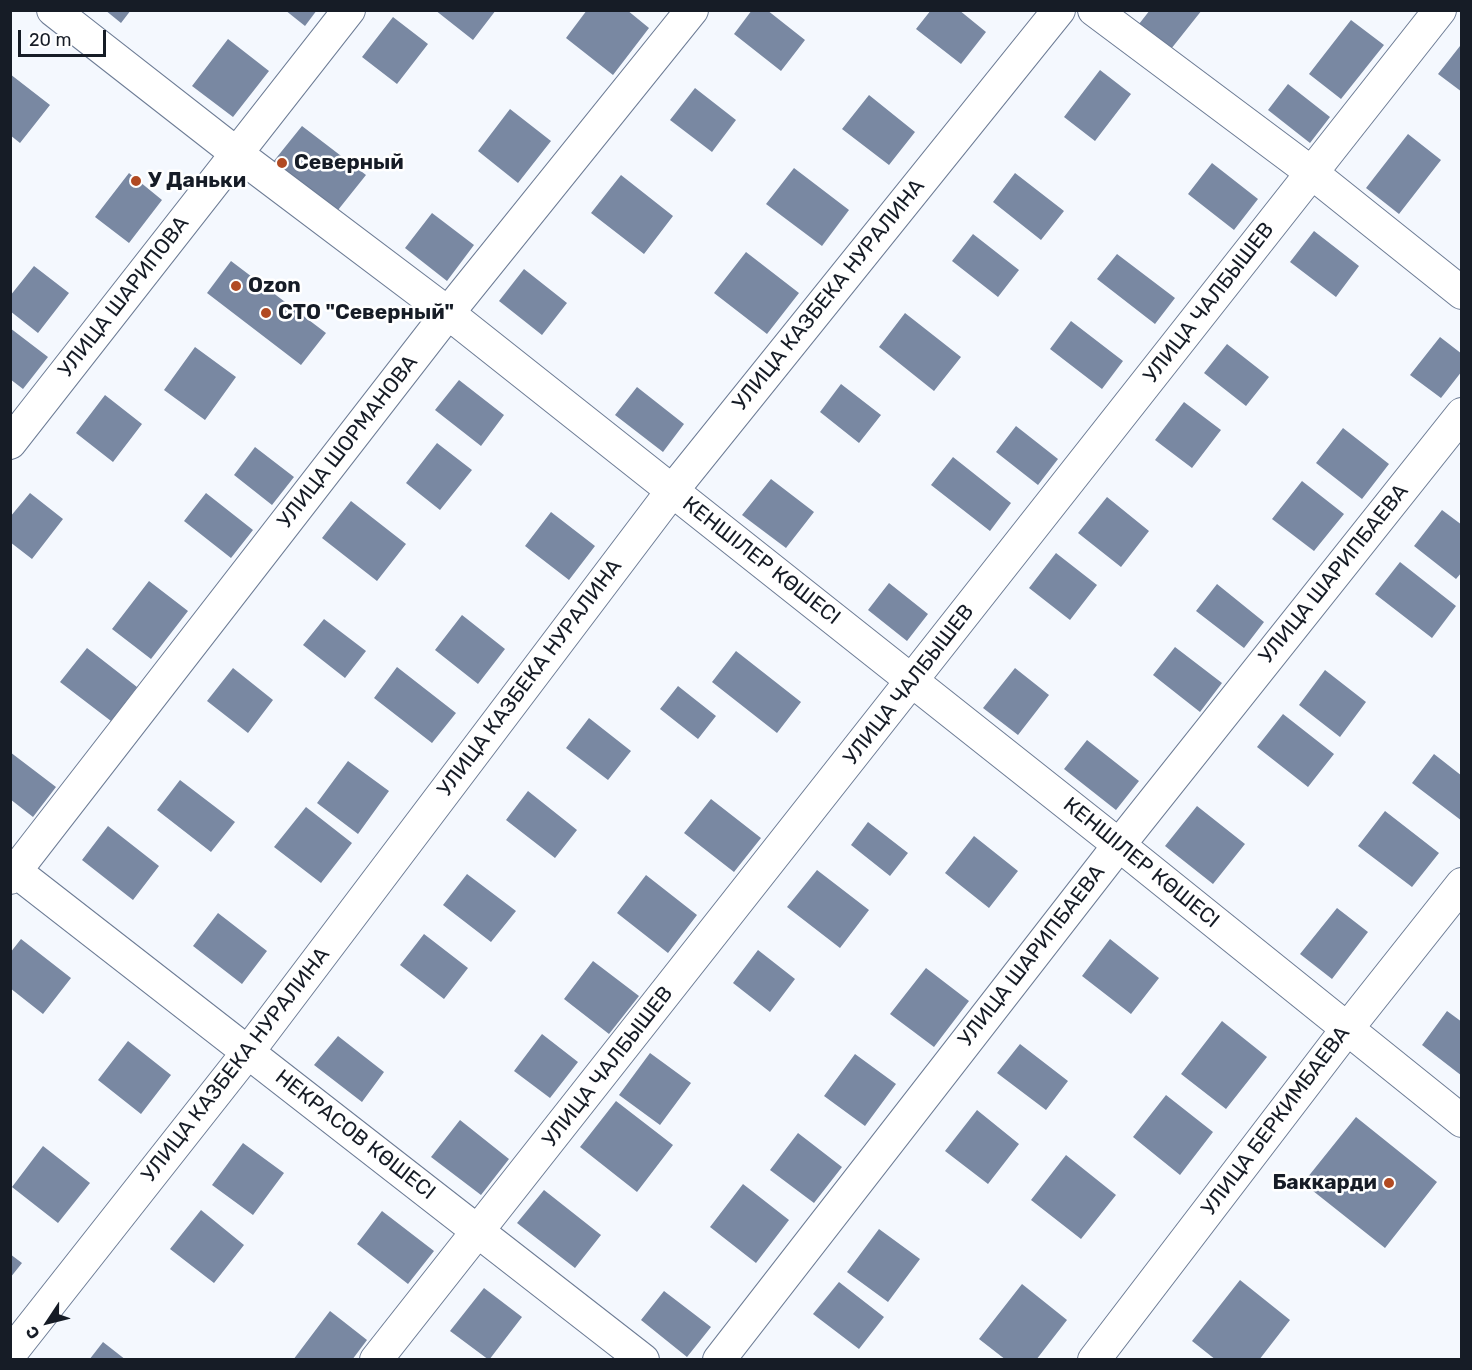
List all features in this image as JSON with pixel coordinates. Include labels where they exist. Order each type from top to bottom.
[{"type":"street","name":"КЕНШІЛЕР КӨШЕСІ","points":[[53,10],[236,153],[448,313],[1119,845],[1461,1121]]},
{"type":"street","name":"УЛИЦА ШАРИПОВА","points":[[10,443],[349,10]]},
{"type":"street","name":"УЛИЦА ШОРМАНОВА","points":[[12,872],[448,313],[692,10]]},
{"type":"street","name":"УЛИЦА КАЗБЕКА НУРАЛИНА","points":[[10,1354],[248,1052],[672,490],[1059,10]]},
{"type":"street","points":[[1094,10],[1312,173],[1461,293]]},
{"type":"street","name":"УЛИЦА ЧАЛБЫШЕВ","points":[[376,1359],[1440,10]]},
{"type":"street","name":"УЛИЦА ШАРИПБАЕВА","points":[[719,1359],[1119,845],[1461,414]]},
{"type":"street","name":"НЕКРАСОВ КӨШЕСІ","points":[[12,872],[643,1359]]},
{"type":"street","name":"УЛИЦА БЕРКИМБАЕВА","points":[[1094,1359],[1461,884]]},
{"type":"building","points":[[105,10],[131,10],[121,23]]},
{"type":"building","points":[[285,10],[317,10],[305,26]]},
{"type":"building","points":[[435,10],[496,10],[473,40]]},
{"type":"building","points":[[587,10],[627,10],[649,28],[613,75],[566,38]]},
{"type":"building","points":[[752,10],[767,10],[805,40],[781,71],[734,34]]},
{"type":"building","points":[[931,10],[959,10],[986,32],[961,64],[916,29]]},
{"type":"building","points":[[1150,10],[1202,10],[1171,49],[1139,24]]},
{"type":"building","points":[[393,17],[428,44],[397,84],[362,57]]},
{"type":"building","points":[[1351,20],[1384,45],[1341,99],[1309,74]]},
{"type":"building","points":[[228,39],[269,71],[233,117],[192,86]]},
{"type":"building","points":[[1460,46],[1462,47],[1462,92],[1438,74]]},
{"type":"building","points":[[1100,70],[1131,94],[1095,141],[1064,117]]},
{"type":"building","points":[[10,74],[50,105],[20,143],[10,135]]},
{"type":"building","points":[[1288,84],[1330,117],[1310,143],[1268,110]]},
{"type":"building","points":[[695,88],[736,120],[712,152],[670,120]]},
{"type":"building","points":[[869,95],[915,132],[889,165],[842,129]]},
{"type":"building","points":[[510,109],[551,141],[518,183],[478,151]]},
{"type":"building","points":[[302,126],[366,175],[338,210],[273,162]]},
{"type":"building","points":[[1408,134],[1441,160],[1399,214],[1366,188]]},
{"type":"building","points":[[1212,163],[1258,199],[1234,230],[1188,194]]},
{"type":"building","points":[[794,168],[849,210],[822,246],[766,204]]},
{"type":"building","points":[[129,173],[162,200],[129,243],[95,217]]},
{"type":"building","points":[[1015,173],[1064,211],[1041,240],[993,202]]},
{"type":"building","points":[[621,175],[673,216],[644,254],[591,213]]},
{"type":"building","points":[[432,213],[474,245],[447,281],[405,248]]},
{"type":"building","points":[[1314,231],[1359,266],[1336,297],[1290,262]]},
{"type":"building","points":[[973,234],[1019,270],[998,297],[952,261]]},
{"type":"building","points":[[746,252],[799,293],[767,334],[714,293]]},
{"type":"building","points":[[1117,254],[1175,298],[1155,324],[1097,279]]},
{"type":"building","name":"СТО \"Северный\"","points":[[231,261],[326,333],[301,365],[207,293]]},
{"type":"building","points":[[34,266],[69,293],[38,333],[10,311],[10,296]]},
{"type":"building","points":[[524,269],[567,303],[542,335],[499,301]]},
{"type":"building","points":[[905,313],[961,357],[934,391],[879,347]]},
{"type":"building","points":[[1071,321],[1123,361],[1102,389],[1050,349]]},
{"type":"building","points":[[10,328],[48,357],[23,389],[10,379]]},
{"type":"building","points":[[1440,337],[1462,354],[1462,371],[1441,398],[1410,375]]},
{"type":"building","points":[[1227,344],[1269,377],[1246,406],[1204,373]]},
{"type":"building","points":[[195,347],[236,377],[205,420],[164,390]]},
{"type":"building","points":[[459,380],[504,415],[481,446],[435,410]]},
{"type":"building","points":[[841,384],[881,415],[859,443],[820,412]]},
{"type":"building","points":[[637,387],[684,424],[663,452],[615,415]]},
{"type":"building","points":[[105,395],[142,424],[113,462],[76,433]]},
{"type":"building","points":[[1184,402],[1221,430],[1192,468],[1155,440]]},
{"type":"building","points":[[1016,426],[1058,459],[1038,485],[996,452]]},
{"type":"building","points":[[1343,428],[1389,464],[1362,499],[1316,463]]},
{"type":"building","points":[[437,443],[472,470],[440,510],[406,483]]},
{"type":"building","points":[[255,447],[294,477],[272,505],[234,475]]},
{"type":"building","points":[[953,457],[1011,503],[990,531],[931,485]]},
{"type":"building","points":[[771,479],[814,512],[786,548],[742,515]]},
{"type":"building","points":[[1302,481],[1344,514],[1314,551],[1272,519]]},
{"type":"building","points":[[30,493],[63,519],[32,559],[10,542],[10,517]]},
{"type":"building","points":[[206,493],[253,530],[231,558],[184,521]]},
{"type":"building","points":[[1107,497],[1149,531],[1121,567],[1078,533]]},
{"type":"building","points":[[351,501],[406,544],[377,581],[322,538]]},
{"type":"building","points":[[1442,510],[1462,525],[1462,572],[1456,579],[1414,546]]},
{"type":"building","points":[[551,512],[595,546],[569,580],[525,546]]},
{"type":"building","points":[[1056,553],[1097,585],[1070,620],[1029,588]]},
{"type":"building","points":[[1400,562],[1456,606],[1432,638],[1375,594]]},
{"type":"building","points":[[149,581],[188,611],[151,659],[112,629]]},
{"type":"building","points":[[889,583],[928,614],[907,641],[868,610]]},
{"type":"building","points":[[1217,584],[1264,622],[1244,648],[1196,611]]},
{"type":"building","points":[[462,615],[505,649],[478,684],[435,650]]},
{"type":"building","points":[[324,619],[366,651],[345,678],[303,645]]},
{"type":"building","points":[[1175,647],[1222,683],[1200,712],[1153,675]]},
{"type":"building","points":[[87,648],[137,687],[111,721],[60,682]]},
{"type":"building","points":[[736,651],[801,702],[777,733],[712,682]]},
{"type":"building","points":[[397,667],[456,713],[432,743],[374,698]]},
{"type":"building","points":[[233,668],[273,700],[248,733],[207,701]]},
{"type":"building","points":[[1015,668],[1049,695],[1018,735],[983,708]]},
{"type":"building","points":[[1325,670],[1366,702],[1340,737],[1299,705]]},
{"type":"building","points":[[678,686],[716,716],[698,739],[660,709]]},
{"type":"building","points":[[1283,714],[1334,754],[1308,787],[1257,747]]},
{"type":"building","points":[[589,718],[631,751],[608,780],[566,748]]},
{"type":"building","points":[[1087,740],[1139,781],[1116,810],[1064,769]]},
{"type":"building","points":[[10,752],[56,787],[33,817],[10,799]]},
{"type":"building","points":[[1434,754],[1462,776],[1462,821],[1412,783]]},
{"type":"building","points":[[348,761],[389,791],[358,834],[317,803]]},
{"type":"building","points":[[180,780],[235,822],[211,852],[157,810]]},
{"type":"building","points":[[528,791],[577,830],[555,858],[506,820]]},
{"type":"building","points":[[711,799],[761,838],[734,872],[684,833]]},
{"type":"building","points":[[1197,806],[1245,844],[1213,884],[1165,846]]},
{"type":"building","points":[[306,807],[352,843],[321,883],[274,847]]},
{"type":"building","points":[[1385,811],[1439,853],[1412,887],[1358,846]]},
{"type":"building","points":[[868,822],[908,853],[890,876],[851,845]]},
{"type":"building","points":[[108,826],[159,866],[133,900],[82,860]]},
{"type":"building","points":[[974,836],[1018,871],[989,908],[945,873]]},
{"type":"building","points":[[817,870],[869,910],[840,948],[787,907]]},
{"type":"building","points":[[467,874],[516,911],[491,942],[443,905]]},
{"type":"building","points":[[646,875],[697,915],[668,953],[617,913]]},
{"type":"building","points":[[1337,908],[1368,932],[1332,979],[1300,954]]},
{"type":"building","points":[[218,913],[267,951],[242,984],[193,946]]},
{"type":"building","points":[[424,934],[468,968],[444,999],[400,965]]},
{"type":"building","points":[[21,939],[71,978],[43,1014],[10,988],[10,953]]},
{"type":"building","points":[[1110,939],[1159,978],[1131,1014],[1082,976]]},
{"type":"building","points":[[758,950],[795,979],[770,1012],[733,983]]},
{"type":"building","points":[[593,961],[639,996],[609,1034],[564,999]]},
{"type":"building","points":[[926,968],[969,1001],[934,1047],[890,1014]]},
{"type":"building","points":[[1447,1011],[1462,1022],[1462,1076],[1422,1045]]},
{"type":"building","points":[[1222,1021],[1267,1057],[1226,1109],[1181,1074]]},
{"type":"building","points":[[542,1034],[578,1062],[550,1098],[514,1071]]},
{"type":"building","points":[[338,1036],[384,1072],[362,1102],[314,1065]]},
{"type":"building","points":[[128,1041],[171,1075],[141,1114],[98,1080]]},
{"type":"building","points":[[1020,1044],[1068,1081],[1046,1110],[997,1073]]},
{"type":"building","points":[[650,1053],[691,1083],[660,1125],[619,1095]]},
{"type":"building","points":[[855,1054],[896,1084],[865,1126],[824,1096]]},
{"type":"building","points":[[1166,1095],[1213,1132],[1180,1175],[1133,1137]]},
{"type":"building","points":[[616,1101],[673,1145],[637,1192],[580,1147]]},
{"type":"building","points":[[977,1110],[1019,1144],[988,1184],[945,1151]]},
{"type":"building","points":[[1356,1117],[1437,1182],[1385,1248],[1303,1183]]},
{"type":"building","points":[[460,1120],[509,1159],[481,1195],[431,1157]]},
{"type":"building","points":[[798,1133],[842,1167],[814,1203],[770,1170]]},
{"type":"building","points":[[243,1143],[284,1173],[253,1215],[212,1185]]},
{"type":"building","points":[[43,1146],[90,1183],[58,1223],[12,1187]]},
{"type":"building","points":[[1066,1155],[1116,1195],[1081,1239],[1031,1200]]},
{"type":"building","points":[[743,1184],[789,1220],[756,1263],[710,1227]]},
{"type":"building","points":[[544,1190],[601,1235],[575,1268],[517,1223]]},
{"type":"building","points":[[201,1210],[244,1245],[214,1283],[170,1249]]},
{"type":"building","points":[[382,1211],[434,1251],[408,1284],[357,1244]]},
{"type":"building","points":[[879,1229],[920,1259],[888,1302],[847,1272]]},
{"type":"building","points":[[10,1254],[22,1263],[10,1278]]},
{"type":"building","points":[[1240,1280],[1290,1320],[1259,1360],[1216,1360],[1192,1341]]},
{"type":"building","points":[[839,1282],[884,1317],[859,1349],[813,1314]]},
{"type":"building","points":[[1022,1284],[1067,1320],[1036,1360],[1006,1360],[979,1339]]},
{"type":"building","points":[[484,1288],[522,1317],[489,1360],[450,1331]]},
{"type":"building","points":[[664,1291],[711,1327],[687,1357],[641,1320]]},
{"type":"building","points":[[330,1311],[367,1340],[352,1360],[293,1360]]},
{"type":"building","points":[[103,1342],[126,1360],[89,1360]]},
{"type":"place","name":"Северный","points":[[282,163]]},
{"type":"place","name":"У Даньки","points":[[136,181]]},
{"type":"place","name":"Ozon","points":[[236,286]]},
{"type":"place","name":"СТО \"Северный\"","points":[[266,313]]},
{"type":"place","name":"Баккарди","points":[[1389,1183]]}]
